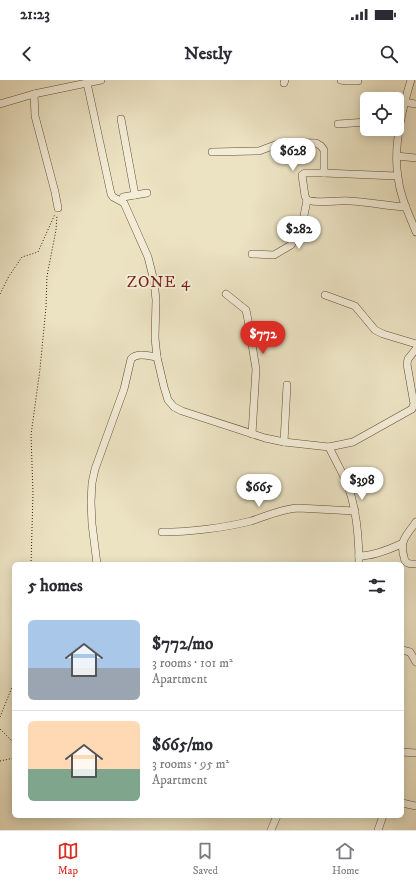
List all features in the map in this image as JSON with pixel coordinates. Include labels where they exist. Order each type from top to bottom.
[{"type":"street","points":[[0,104],[34,94],[101,80]]},
{"type":"street","points":[[341,80],[358,81]]},
{"type":"street","points":[[411,80],[404,102],[416,104]]},
{"type":"street","points":[[87,83],[110,194],[124,203],[146,252],[154,281],[156,300],[157,357],[168,400],[174,407],[252,434],[284,442],[329,447],[354,442],[412,409],[414,404],[407,364],[408,359],[416,349]]},
{"type":"street","points":[[34,94],[35,116],[58,208]]},
{"type":"street","points":[[121,119],[135,194]]},
{"type":"street","points":[[338,124],[360,122]]},
{"type":"street","points":[[398,136],[397,176],[406,207],[416,232]]},
{"type":"street","points":[[212,152],[256,152],[286,141],[316,143],[324,150],[324,173]]},
{"type":"street","points":[[397,156],[416,158]]},
{"type":"street","points":[[252,254],[274,255],[291,245],[302,226],[307,200],[302,175],[305,173],[397,176]]},
{"type":"street","points":[[122,201],[123,198],[135,194],[147,193]]},
{"type":"street","points":[[307,200],[351,201],[406,207]]},
{"type":"street","points":[[226,294],[246,310],[248,320],[256,369],[252,434]]},
{"type":"street","points":[[325,295],[355,306],[371,326],[383,334],[416,344]]},
{"type":"street","points":[[97,562],[91,502],[95,469],[124,390],[131,359],[134,356],[139,355],[157,357]]},
{"type":"street","points":[[284,442],[287,385]]},
{"type":"street","points":[[329,447],[348,486],[355,511],[359,562]]},
{"type":"street","points":[[162,532],[189,531],[244,522],[289,508],[355,511]]},
{"type":"street","points":[[416,522],[403,539],[401,549],[405,561],[409,564],[416,564]]},
{"type":"street","points":[[359,556],[380,552],[402,544]]},
{"type":"street","points":[[404,650],[410,652],[416,662]]},
{"type":"street","points":[[404,752],[416,753]]},
{"type":"street","points":[[404,803],[416,806]]},
{"type":"street","points":[[271,830],[276,818]]},
{"type":"street","points":[[378,830],[382,818]]},
{"type":"path","points":[[0,294],[9,276],[22,257],[38,252],[58,208]]},
{"type":"path","points":[[31,562],[33,493],[31,435],[41,361],[47,276],[56,230],[58,208]]},
{"type":"path","points":[[0,717],[12,687]]},
{"type":"path","points":[[0,729],[12,741]]},
{"type":"path","points":[[0,761],[12,758]]},
{"type":"district","name":"ZONE 4","points":[[159,282]]}]
